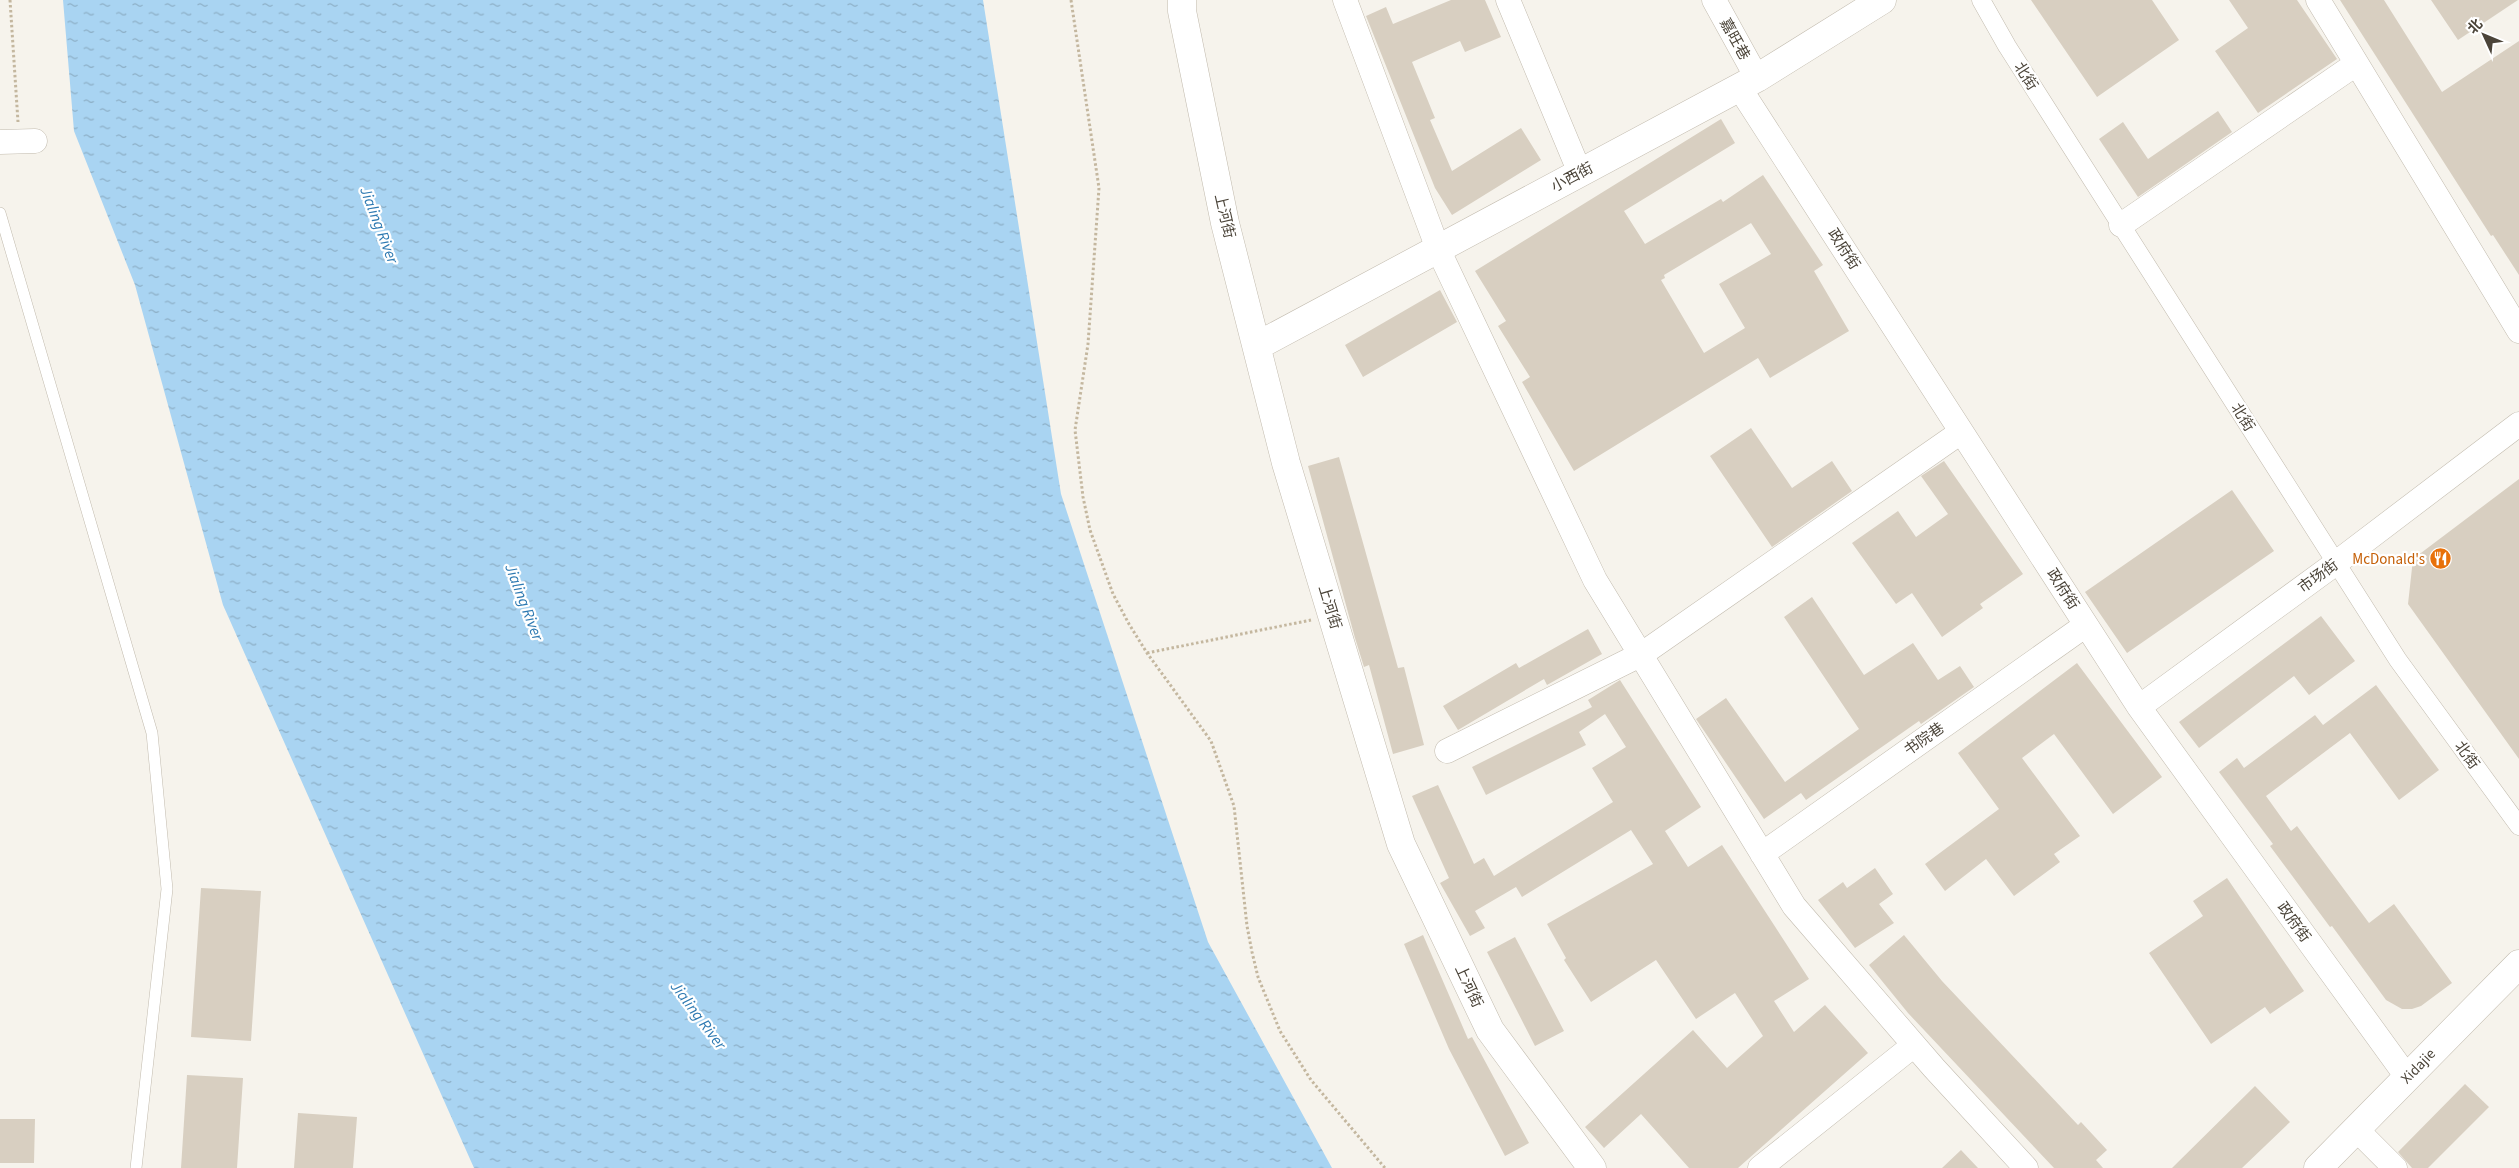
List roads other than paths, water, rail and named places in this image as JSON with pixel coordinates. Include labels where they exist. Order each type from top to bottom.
[{"type":"street","name":"上河街","points":[[1182,0],[1182,11],[1225,223],[1286,462],[1401,844],[1490,1030],[1592,1168]]},
{"type":"street","points":[[1345,0],[1438,249],[1595,580],[1642,654],[1794,906],[1914,1044],[2026,1168]]},
{"type":"street","points":[[1508,0],[1580,173]]},
{"type":"street","name":"嘉旺巷","points":[[1714,0],[1748,83]]},
{"type":"street","name":"小西街","points":[[1257,346],[1748,83],[1882,0]]},
{"type":"street","name":"北街","points":[[1981,0],[2007,46],[2398,660],[2519,826]]},
{"type":"street","points":[[2318,0],[2519,331]]},
{"type":"street","points":[[2121,225],[2356,64]]},
{"type":"street","name":"政府街","points":[[1748,83],[1961,432],[2139,707],[2407,1077]]},
{"type":"street","name":"市场街","points":[[2139,707],[2336,563],[2519,424]]},
{"type":"street","points":[[1447,751],[1642,654],[1961,432]]},
{"type":"street","name":"书院巷","points":[[1762,854],[2086,625]]},
{"type":"street","name":"Xidajie","points":[[2318,1168],[2519,964]]},
{"type":"street","points":[[1760,1168],[1914,1044]]},
{"type":"street","points":[[2357,1130],[2395,1168]]},
{"type":"lane","points":[[0,213],[152,733],[167,889],[136,1168]]},
{"type":"water","name":"Jialing River","points":[[63,0],[983,0],[1061,494],[1208,942],[1332,1168],[474,1168],[223,605],[135,285],[74,131]]},
{"type":"place","name":"McDonald's","points":[[2441,559]]}]
